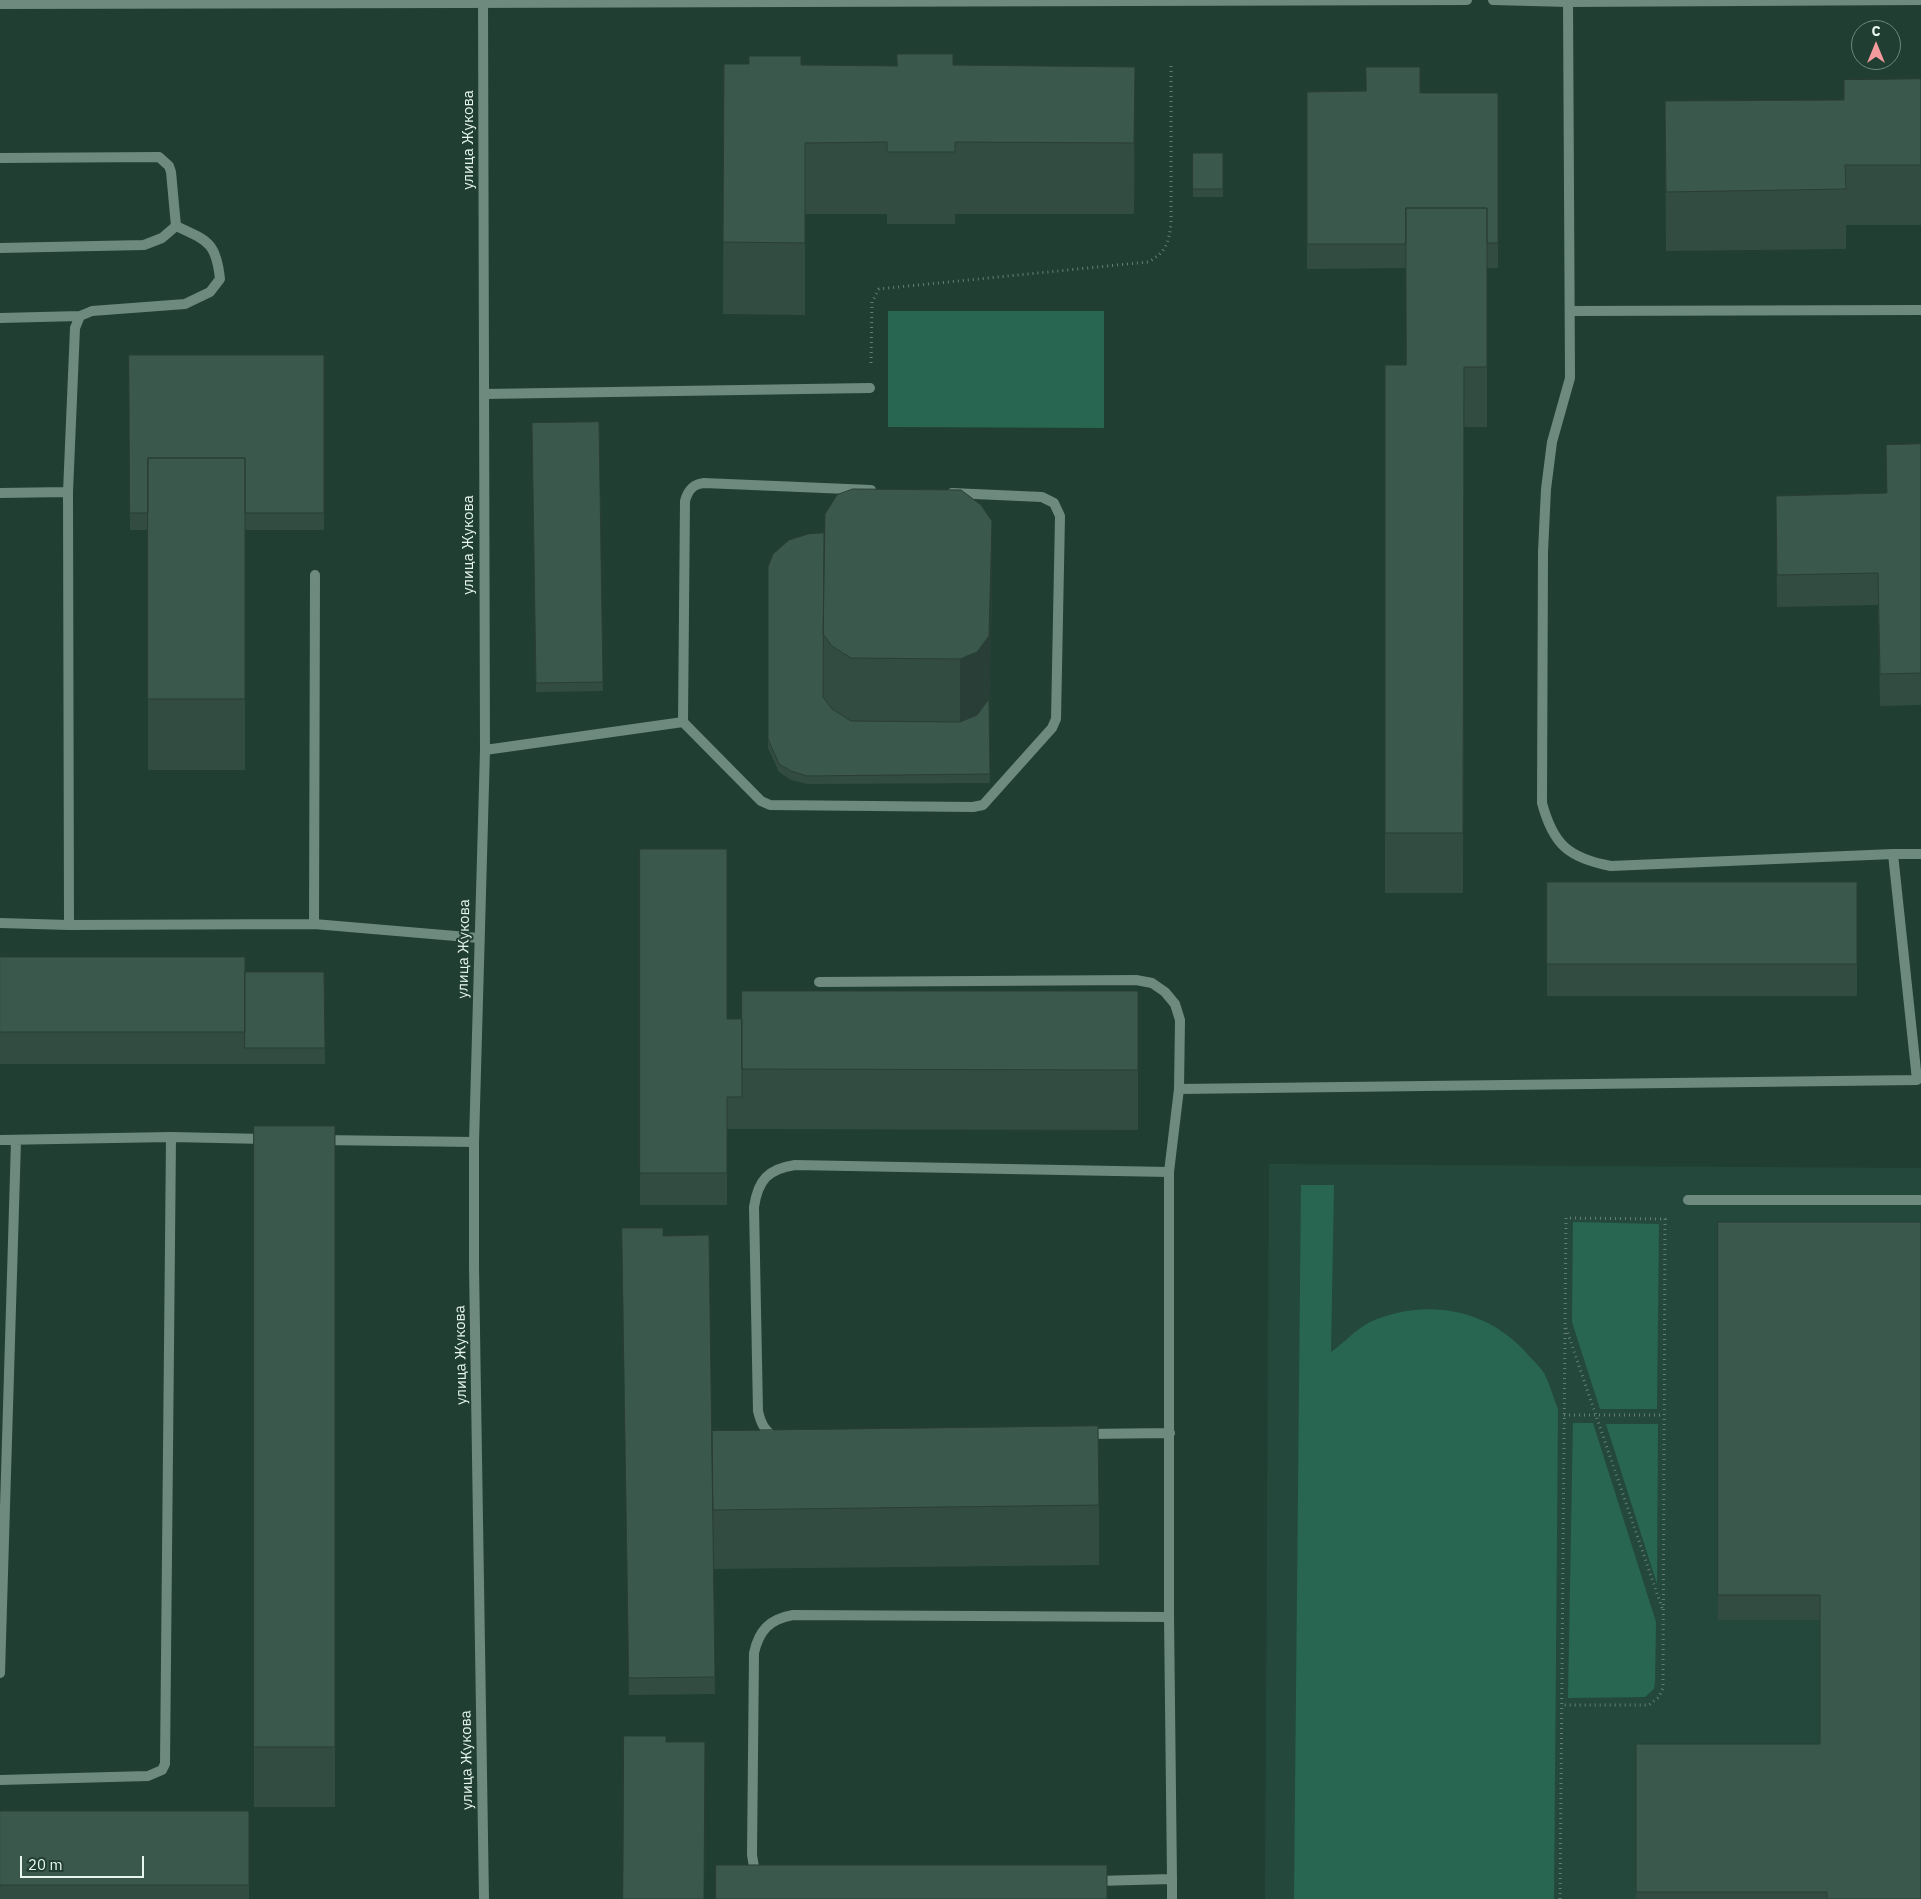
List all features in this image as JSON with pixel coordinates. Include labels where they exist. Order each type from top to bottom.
[{"type":"street","points":[[0,4],[1467,0]]},
{"type":"street","points":[[1493,0],[1921,0]]},
{"type":"street","points":[[1568,1],[1570,378],[1552,442],[1546,489],[1543,552],[1542,802],[1549,827],[1564,847],[1586,861],[1611,866],[1921,854]]},
{"type":"street","name":"улица Жукова","points":[[483,2],[485,750],[478,938],[474,1142],[484,1899]]},
{"type":"street","points":[[0,158],[159,157],[169,166],[171,172],[176,226]]},
{"type":"street","points":[[0,248],[144,245],[162,238],[176,226]]},
{"type":"street","points":[[0,318],[80,316],[92,310],[185,304],[210,292],[220,279],[215,249],[202,238],[176,226]]},
{"type":"street","points":[[1570,311],[1921,310]]},
{"type":"street","points":[[70,925],[68,492],[75,328],[80,316]]},
{"type":"street","points":[[484,394],[870,388]]},
{"type":"street","points":[[883,490],[704,483],[697,484],[691,488],[685,501],[683,722],[761,800],[770,805],[973,807],[988,801],[1052,728],[1056,719],[1060,516],[1054,503],[1042,497],[943,493]]},
{"type":"street","points":[[0,493],[68,492]]},
{"type":"street","points":[[314,924],[315,575]]},
{"type":"street","points":[[485,750],[683,722]]},
{"type":"street","points":[[1179,1089],[1919,1080],[1893,854]]},
{"type":"street","points":[[0,923],[70,925],[314,924],[478,938]]},
{"type":"street","points":[[819,982],[1136,980],[1152,983],[1166,992],[1175,1004],[1180,1020],[1179,1089],[1169,1172],[1169,1617],[1172,1899]]},
{"type":"street","points":[[0,1780],[148,1776],[162,1770],[165,1764],[171,1137]]},
{"type":"street","points":[[0,1140],[171,1137],[279,1139]]},
{"type":"street","points":[[308,1139],[474,1142]]},
{"type":"street","points":[[0,1673],[16,1141]]},
{"type":"street","points":[[787,1440],[776,1438],[767,1431],[760,1422],[758,1411],[754,1207],[756,1190],[765,1177],[779,1168],[795,1165],[1169,1172]]},
{"type":"street","points":[[1688,1200],[1921,1200]]},
{"type":"street","points":[[1072,1434],[1170,1433]]},
{"type":"street","points":[[766,1882],[754,1867],[752,1855],[754,1653],[757,1638],[766,1626],[778,1618],[793,1615],[1169,1617]]},
{"type":"street","points":[[1083,1881],[1172,1879]]},
{"type":"path","points":[[870,388],[872,302],[878,288],[1148,262],[1159,256],[1168,244],[1171,223],[1171,64]]},
{"type":"path","points":[[1560,1899],[1561,1705],[1566,1218],[1665,1219],[1662,1688],[1659,1697],[1649,1705],[1561,1705]]},
{"type":"path","points":[[1565,1326],[1663,1611]]},
{"type":"path","points":[[1564,1415],[1664,1415]]},
{"type":"shaded area","points":[[888,311],[1104,311],[1104,428],[888,427]]},
{"type":"shaded area","points":[[1269,1164],[1921,1168],[1921,1899],[1265,1899]]},
{"type":"shaded area","points":[[1301,1185],[1334,1185],[1331,1352],[1365,1325],[1391,1314],[1435,1309],[1456,1312],[1496,1327],[1513,1340],[1544,1373],[1558,1409],[1554,1899],[1294,1899]]},
{"type":"shaded area","points":[[1573,1222],[1659,1224],[1657,1409],[1600,1409],[1572,1322]]},
{"type":"shaded area","points":[[1573,1423],[1593,1423],[1656,1622],[1654,1689],[1645,1697],[1568,1698]]},
{"type":"shaded area","points":[[1606,1424],[1658,1424],[1657,1584]]},
{"type":"building","points":[[897,54],[953,54],[953,65],[1135,67],[1134,143],[955,142],[955,152],[887,152],[887,142],[805,143],[805,243],[723,242],[724,64],[749,64],[749,56],[801,56],[801,65],[897,66]]},
{"type":"building","points":[[1366,67],[1420,67],[1420,93],[1498,93],[1498,243],[1487,243],[1487,208],[1406,208],[1406,244],[1307,244],[1307,92],[1366,91]]},
{"type":"building","points":[[1921,79],[1921,165],[1845,165],[1846,189],[1666,192],[1665,101],[1844,100],[1844,80]]},
{"type":"building","points":[[1193,153],[1223,153],[1223,189],[1193,189]]},
{"type":"building","points":[[1406,208],[1487,208],[1487,367],[1464,367],[1463,833],[1385,833],[1385,365],[1406,365]]},
{"type":"building","points":[[129,355],[324,355],[324,513],[245,513],[245,458],[148,458],[148,513],[130,513]]},
{"type":"building","points":[[599,422],[603,682],[536,683],[532,423]]},
{"type":"building","points":[[1921,444],[1921,673],[1880,674],[1878,573],[1777,575],[1776,496],[1887,493],[1886,445]]},
{"type":"building","points":[[148,458],[245,458],[245,699],[148,699]]},
{"type":"building","points":[[853,489],[961,490],[981,505],[992,521],[989,636],[977,652],[960,659],[851,658],[832,646],[823,634],[825,514],[837,495]]},
{"type":"building","points":[[824,533],[823,697],[832,709],[851,721],[960,722],[977,715],[989,699],[990,774],[807,776],[791,771],[779,764],[768,739],[768,567],[773,554],[789,540],[808,534]]},
{"type":"building","points":[[640,849],[727,849],[727,1019],[742,1019],[742,1097],[727,1097],[727,1173],[640,1173]]},
{"type":"building","points":[[1547,882],[1857,882],[1857,964],[1547,964]]},
{"type":"building","points":[[0,957],[245,957],[245,1032],[0,1032]]},
{"type":"building","points":[[245,972],[324,972],[325,1048],[245,1048]]},
{"type":"building","points":[[742,991],[1138,991],[1138,1070],[742,1069]]},
{"type":"building","points":[[254,1126],[335,1126],[335,1747],[254,1747]]},
{"type":"building","points":[[1718,1222],[1921,1222],[1921,1899],[1827,1899],[1827,1892],[1636,1892],[1636,1744],[1820,1744],[1820,1595],[1718,1595]]},
{"type":"building","points":[[622,1228],[663,1228],[663,1236],[709,1235],[715,1677],[629,1678]]},
{"type":"building","points":[[1098,1426],[1099,1505],[713,1510],[712,1431]]},
{"type":"building","points":[[624,1736],[666,1736],[666,1742],[705,1742],[704,1899],[623,1899]]},
{"type":"building","points":[[0,1811],[249,1811],[249,1885],[0,1885]]},
{"type":"building","points":[[716,1865],[1107,1865],[1107,1899],[716,1899]]}]
